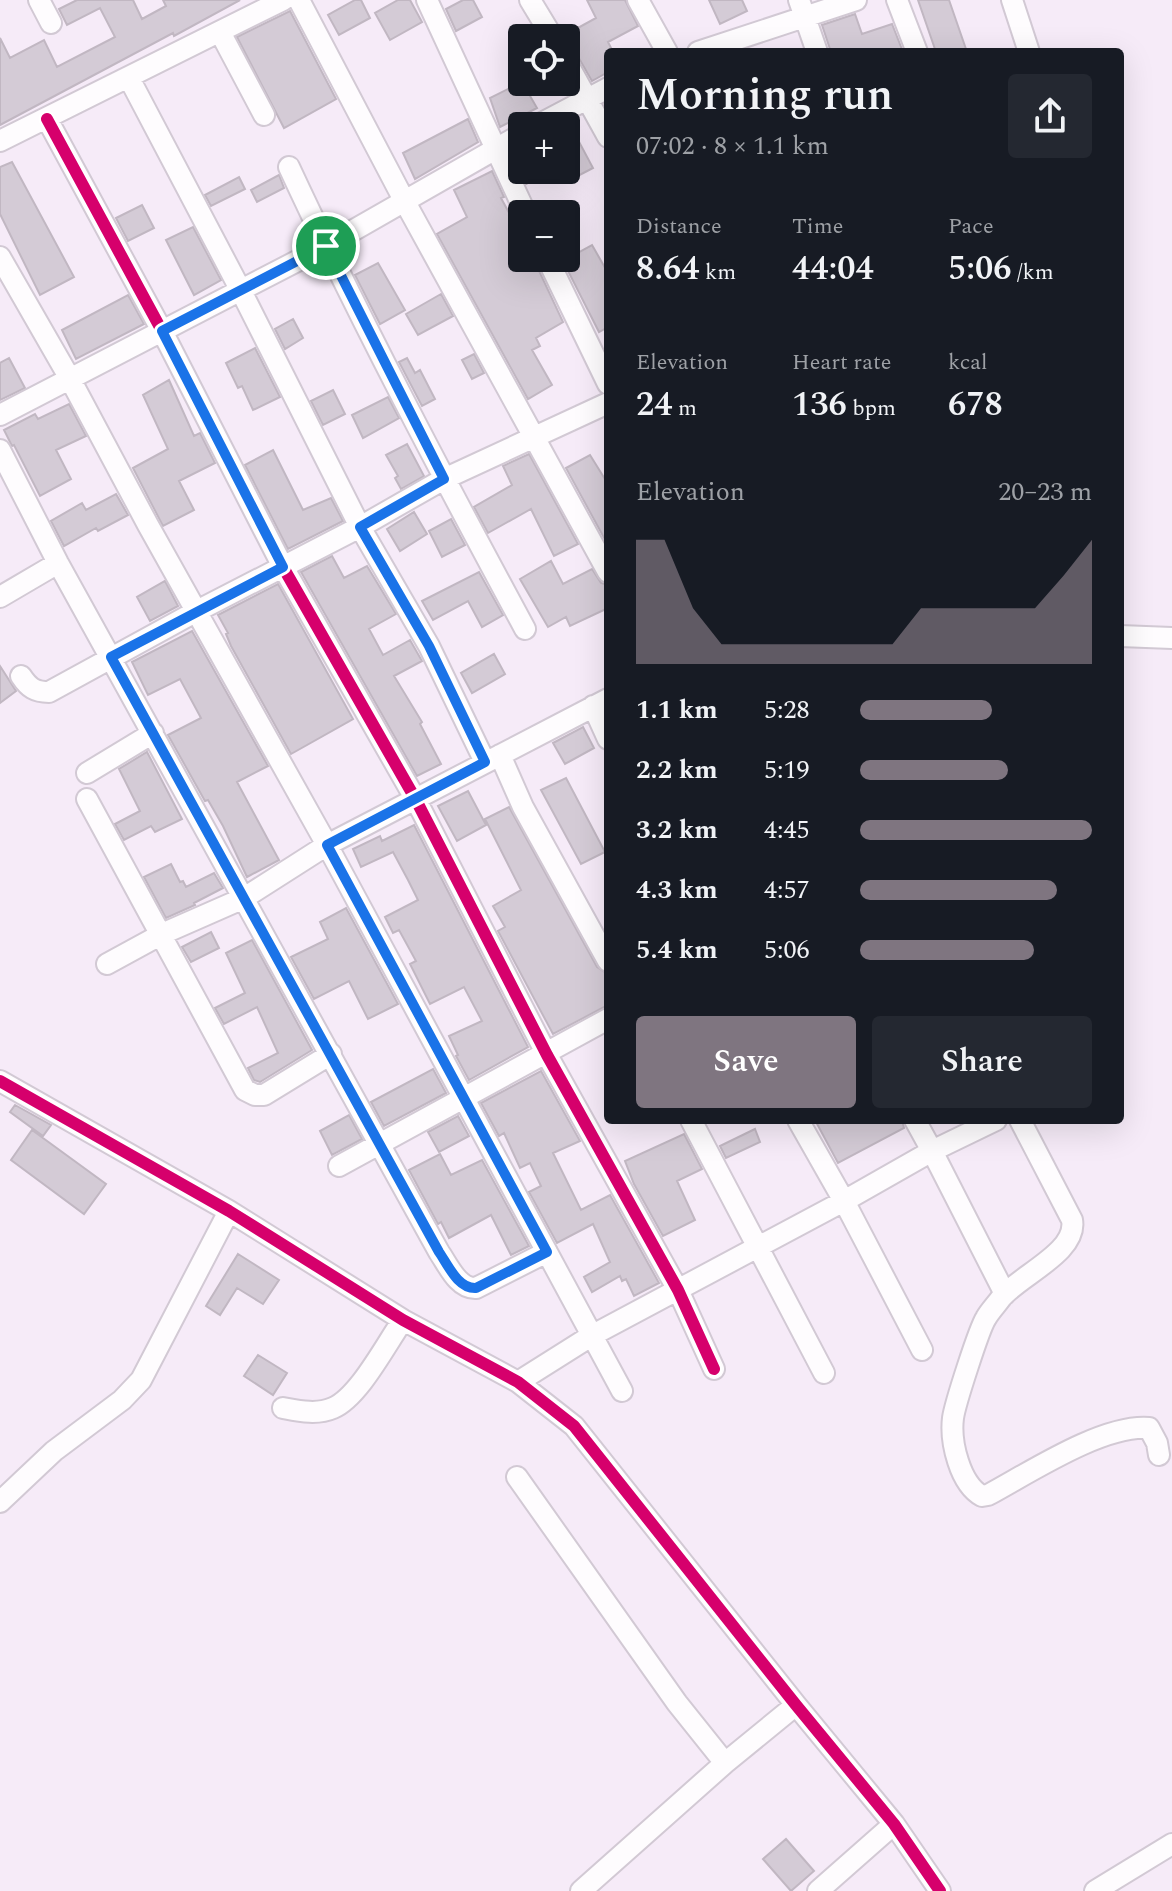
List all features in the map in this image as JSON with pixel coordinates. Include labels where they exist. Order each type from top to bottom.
[{"type":"street","points":[[39,0],[51,23]]},
{"type":"street","points":[[0,141],[283,0]]},
{"type":"street","points":[[299,0],[405,202],[604,565]]},
{"type":"street","points":[[427,0],[519,200]]},
{"type":"street","points":[[530,0],[545,24]]},
{"type":"street","points":[[638,0],[665,48]]},
{"type":"street","points":[[707,48],[801,8],[856,0]]},
{"type":"street","points":[[897,0],[915,48]]},
{"type":"street","points":[[1012,0],[1028,48]]},
{"type":"street","points":[[801,8],[816,48]]},
{"type":"street","points":[[220,32],[264,115]]},
{"type":"street","points":[[129,78],[360,527],[523,807],[604,954]]},
{"type":"street","points":[[580,85],[604,129]]},
{"type":"street","points":[[561,112],[604,90]]},
{"type":"street","points":[[47,119],[162,331],[283,567],[416,800],[547,1055],[678,1290],[714,1369]]},
{"type":"street","points":[[0,415],[326,246],[508,142]]},
{"type":"street","points":[[289,167],[444,479],[525,629]]},
{"type":"street","points":[[0,257],[327,845],[622,1391]]},
{"type":"street","points":[[554,272],[604,376]]},
{"type":"street","points":[[21,676],[37,692],[49,692],[444,479],[604,405]]},
{"type":"street","points":[[0,450],[58,563],[439,1252],[461,1284],[468,1289],[476,1288],[547,1252]]},
{"type":"street","points":[[0,597],[58,563]]},
{"type":"street","points":[[1124,636],[1172,638]]},
{"type":"street","points":[[107,964],[162,934],[244,898],[327,845],[601,702]]},
{"type":"street","points":[[87,773],[153,733]]},
{"type":"street","points":[[87,799],[162,934],[236,1078],[249,1094],[264,1095],[331,1054]]},
{"type":"street","points":[[339,1166],[604,1021]]},
{"type":"street","points":[[0,1081],[229,1211],[403,1320],[518,1382],[574,1426],[894,1824],[940,1891]]},
{"type":"street","points":[[693,1124],[824,1373]]},
{"type":"street","points":[[800,1124],[922,1350]]},
{"type":"street","points":[[917,1124],[1005,1294]]},
{"type":"street","points":[[518,1382],[591,1336],[759,1248],[932,1151],[988,1124]]},
{"type":"street","points":[[1022,1124],[1072,1220],[1073,1228],[1064,1247],[1005,1294],[984,1320],[953,1418],[954,1447],[969,1487],[982,1496],[988,1495],[1087,1441],[1138,1427],[1149,1428],[1159,1455]]},
{"type":"street","points":[[0,1502],[54,1451],[122,1400],[141,1380],[229,1211]]},
{"type":"street","points":[[283,1408],[304,1412],[330,1410],[342,1403],[403,1320]]},
{"type":"street","points":[[517,1477],[677,1703],[725,1763]]},
{"type":"street","points":[[581,1891],[725,1763],[796,1705]]},
{"type":"street","points":[[818,1891],[894,1824]]},
{"type":"street","points":[[1095,1891],[1172,1844]]},
{"type":"building","points":[[77,0],[133,0],[142,19],[166,6],[163,0],[240,0],[0,125],[0,38],[10,58],[44,40],[57,67],[115,37],[100,8],[67,25],[59,9]]},
{"type":"building","points":[[355,0],[361,0],[370,18],[339,35],[328,15]]},
{"type":"building","points":[[398,0],[410,0],[422,22],[390,40],[375,13]]},
{"type":"building","points":[[463,0],[473,0],[482,17],[456,31],[446,9]]},
{"type":"building","points":[[587,0],[625,0],[638,26],[608,42],[611,48],[604,48],[604,74],[592,81],[580,60],[580,27],[596,18]]},
{"type":"building","points":[[709,0],[742,0],[747,11],[720,24]]},
{"type":"building","points":[[918,0],[949,0],[966,48],[935,48]]},
{"type":"building","points":[[290,11],[336,99],[284,128],[237,37]]},
{"type":"building","points":[[855,14],[862,34],[892,24],[901,48],[830,48],[822,25]]},
{"type":"building","points":[[508,89],[508,96],[530,96],[537,108],[529,112],[508,112],[508,123],[500,127],[490,98]]},
{"type":"building","points":[[468,119],[478,142],[415,179],[403,153]]},
{"type":"building","points":[[580,144],[593,168],[580,175]]},
{"type":"building","points":[[12,162],[74,277],[40,295],[0,214],[0,167]]},
{"type":"building","points":[[492,171],[508,211],[508,272],[540,272],[563,322],[536,338],[540,346],[532,350],[552,385],[528,399],[437,234],[467,217],[454,190]]},
{"type":"building","points":[[279,175],[284,188],[257,202],[251,190]]},
{"type":"building","points":[[239,177],[245,189],[211,206],[205,195]]},
{"type":"building","points":[[142,205],[154,228],[128,241],[116,218]]},
{"type":"building","points":[[193,227],[221,280],[194,295],[166,240]]},
{"type":"building","points":[[592,245],[604,266],[604,329],[599,332],[569,272],[580,272],[580,252]]},
{"type":"building","points":[[378,263],[405,310],[380,324],[355,275]]},
{"type":"building","points":[[441,294],[453,316],[418,335],[406,314]]},
{"type":"building","points":[[128,295],[144,324],[76,359],[62,330]]},
{"type":"building","points":[[293,319],[303,338],[285,349],[275,329]]},
{"type":"building","points":[[255,348],[280,397],[253,410],[242,386],[238,388],[226,363]]},
{"type":"building","points":[[474,354],[484,373],[472,379],[462,360]]},
{"type":"building","points":[[9,358],[25,388],[0,400],[0,363]]},
{"type":"building","points":[[407,358],[415,373],[420,370],[435,399],[422,406],[399,362]]},
{"type":"building","points":[[169,380],[194,436],[200,433],[215,463],[179,481],[194,510],[163,526],[133,468],[168,449],[143,395]]},
{"type":"building","points":[[333,390],[345,414],[323,425],[311,401]]},
{"type":"building","points":[[388,397],[399,418],[363,438],[352,415]]},
{"type":"building","points":[[69,404],[86,436],[56,450],[71,479],[40,496],[4,430],[35,414],[38,419]]},
{"type":"building","points":[[407,444],[424,476],[401,489],[395,478],[398,476],[386,455]]},
{"type":"building","points":[[273,450],[303,510],[331,498],[343,521],[288,549],[245,465]]},
{"type":"building","points":[[529,454],[578,544],[554,556],[531,509],[488,533],[474,507],[512,485],[503,466]]},
{"type":"building","points":[[590,455],[604,478],[604,538],[566,468]]},
{"type":"building","points":[[116,494],[128,515],[64,546],[51,521],[82,503],[86,510]]},
{"type":"building","points":[[414,512],[427,534],[400,551],[387,529]]},
{"type":"building","points":[[451,519],[465,545],[442,557],[429,531]]},
{"type":"building","points":[[332,556],[344,578],[367,566],[396,614],[369,629],[383,655],[410,640],[422,661],[394,676],[422,722],[420,724],[441,764],[417,776],[301,572]]},
{"type":"building","points":[[551,561],[563,584],[592,569],[604,584],[604,610],[570,626],[566,617],[548,627],[520,579]]},
{"type":"building","points":[[479,572],[503,615],[482,627],[468,601],[433,620],[422,601]]},
{"type":"building","points":[[165,581],[178,606],[150,621],[137,597]]},
{"type":"building","points":[[278,584],[353,719],[291,754],[231,646],[218,615]]},
{"type":"building","points":[[192,631],[268,766],[237,782],[279,860],[247,877],[223,826],[208,800],[205,801],[168,735],[201,718],[180,679],[148,695],[132,662]]},
{"type":"building","points":[[494,654],[505,674],[472,693],[461,673]]},
{"type":"building","points":[[0,666],[16,691],[0,703]]},
{"type":"building","points":[[583,727],[594,748],[565,764],[553,743]]},
{"type":"building","points":[[147,752],[182,819],[155,832],[151,826],[124,840],[115,824],[140,811],[119,769]]},
{"type":"building","points":[[566,778],[604,852],[581,864],[541,790]]},
{"type":"building","points":[[468,791],[486,825],[457,841],[438,806]]},
{"type":"building","points":[[509,807],[597,967],[604,971],[604,1007],[553,1034],[498,931],[505,927],[493,906],[521,890],[485,819]]},
{"type":"building","points":[[414,825],[528,1047],[469,1080],[449,1036],[482,1021],[464,987],[430,1004],[410,964],[416,961],[399,930],[393,933],[385,917],[418,900],[393,852],[361,867],[353,849],[380,836],[382,841]]},
{"type":"building","points":[[171,864],[186,887],[214,873],[223,888],[166,918],[144,877]]},
{"type":"building","points":[[346,908],[398,1004],[368,1019],[349,981],[314,999],[291,957],[328,939],[320,922]]},
{"type":"building","points":[[211,932],[219,948],[191,962],[182,947]]},
{"type":"building","points":[[252,940],[312,1050],[260,1082],[254,1080],[248,1068],[278,1053],[257,1007],[224,1024],[215,1008],[245,993],[226,953]]},
{"type":"building","points":[[433,1069],[446,1093],[384,1126],[371,1102]]},
{"type":"building","points":[[541,1071],[580,1141],[553,1153],[581,1210],[610,1195],[659,1283],[634,1296],[626,1279],[622,1281],[620,1276],[592,1292],[584,1277],[610,1262],[593,1224],[557,1243],[529,1192],[541,1186],[530,1163],[520,1168],[504,1133],[499,1136],[481,1103]]},
{"type":"building","points":[[15,1105],[51,1125],[43,1136],[10,1112]]},
{"type":"building","points":[[349,1115],[362,1139],[332,1155],[320,1131]]},
{"type":"building","points":[[458,1116],[469,1136],[439,1152],[428,1132]]},
{"type":"building","points":[[817,1124],[903,1124],[904,1128],[838,1163]]},
{"type":"building","points":[[755,1129],[760,1142],[726,1158],[720,1146]]},
{"type":"building","points":[[32,1130],[106,1184],[84,1214],[11,1160]]},
{"type":"building","points":[[684,1134],[702,1169],[677,1181],[695,1220],[663,1236],[625,1161]]},
{"type":"building","points":[[440,1154],[451,1175],[482,1160],[529,1246],[511,1255],[491,1215],[449,1238],[409,1170]]},
{"type":"building","points":[[238,1254],[279,1280],[263,1304],[237,1288],[220,1315],[206,1306]]},
{"type":"building","points":[[258,1355],[287,1373],[273,1395],[244,1376]]},
{"type":"building","points":[[786,1839],[814,1871],[791,1891],[763,1859]]},
{"type":"cycle path","points":[[47,119],[162,331],[283,567],[416,800],[547,1055],[678,1290],[714,1369]]},
{"type":"cycle path","points":[[0,1081],[229,1211],[403,1320],[518,1382],[574,1426],[894,1824],[940,1891]]},
{"type":"route","points":[[326,246],[444,479],[360,527],[429,646],[485,762],[327,845],[547,1252],[476,1288],[468,1289],[461,1284],[439,1252],[111,657],[283,567],[162,331],[326,246]]}]
